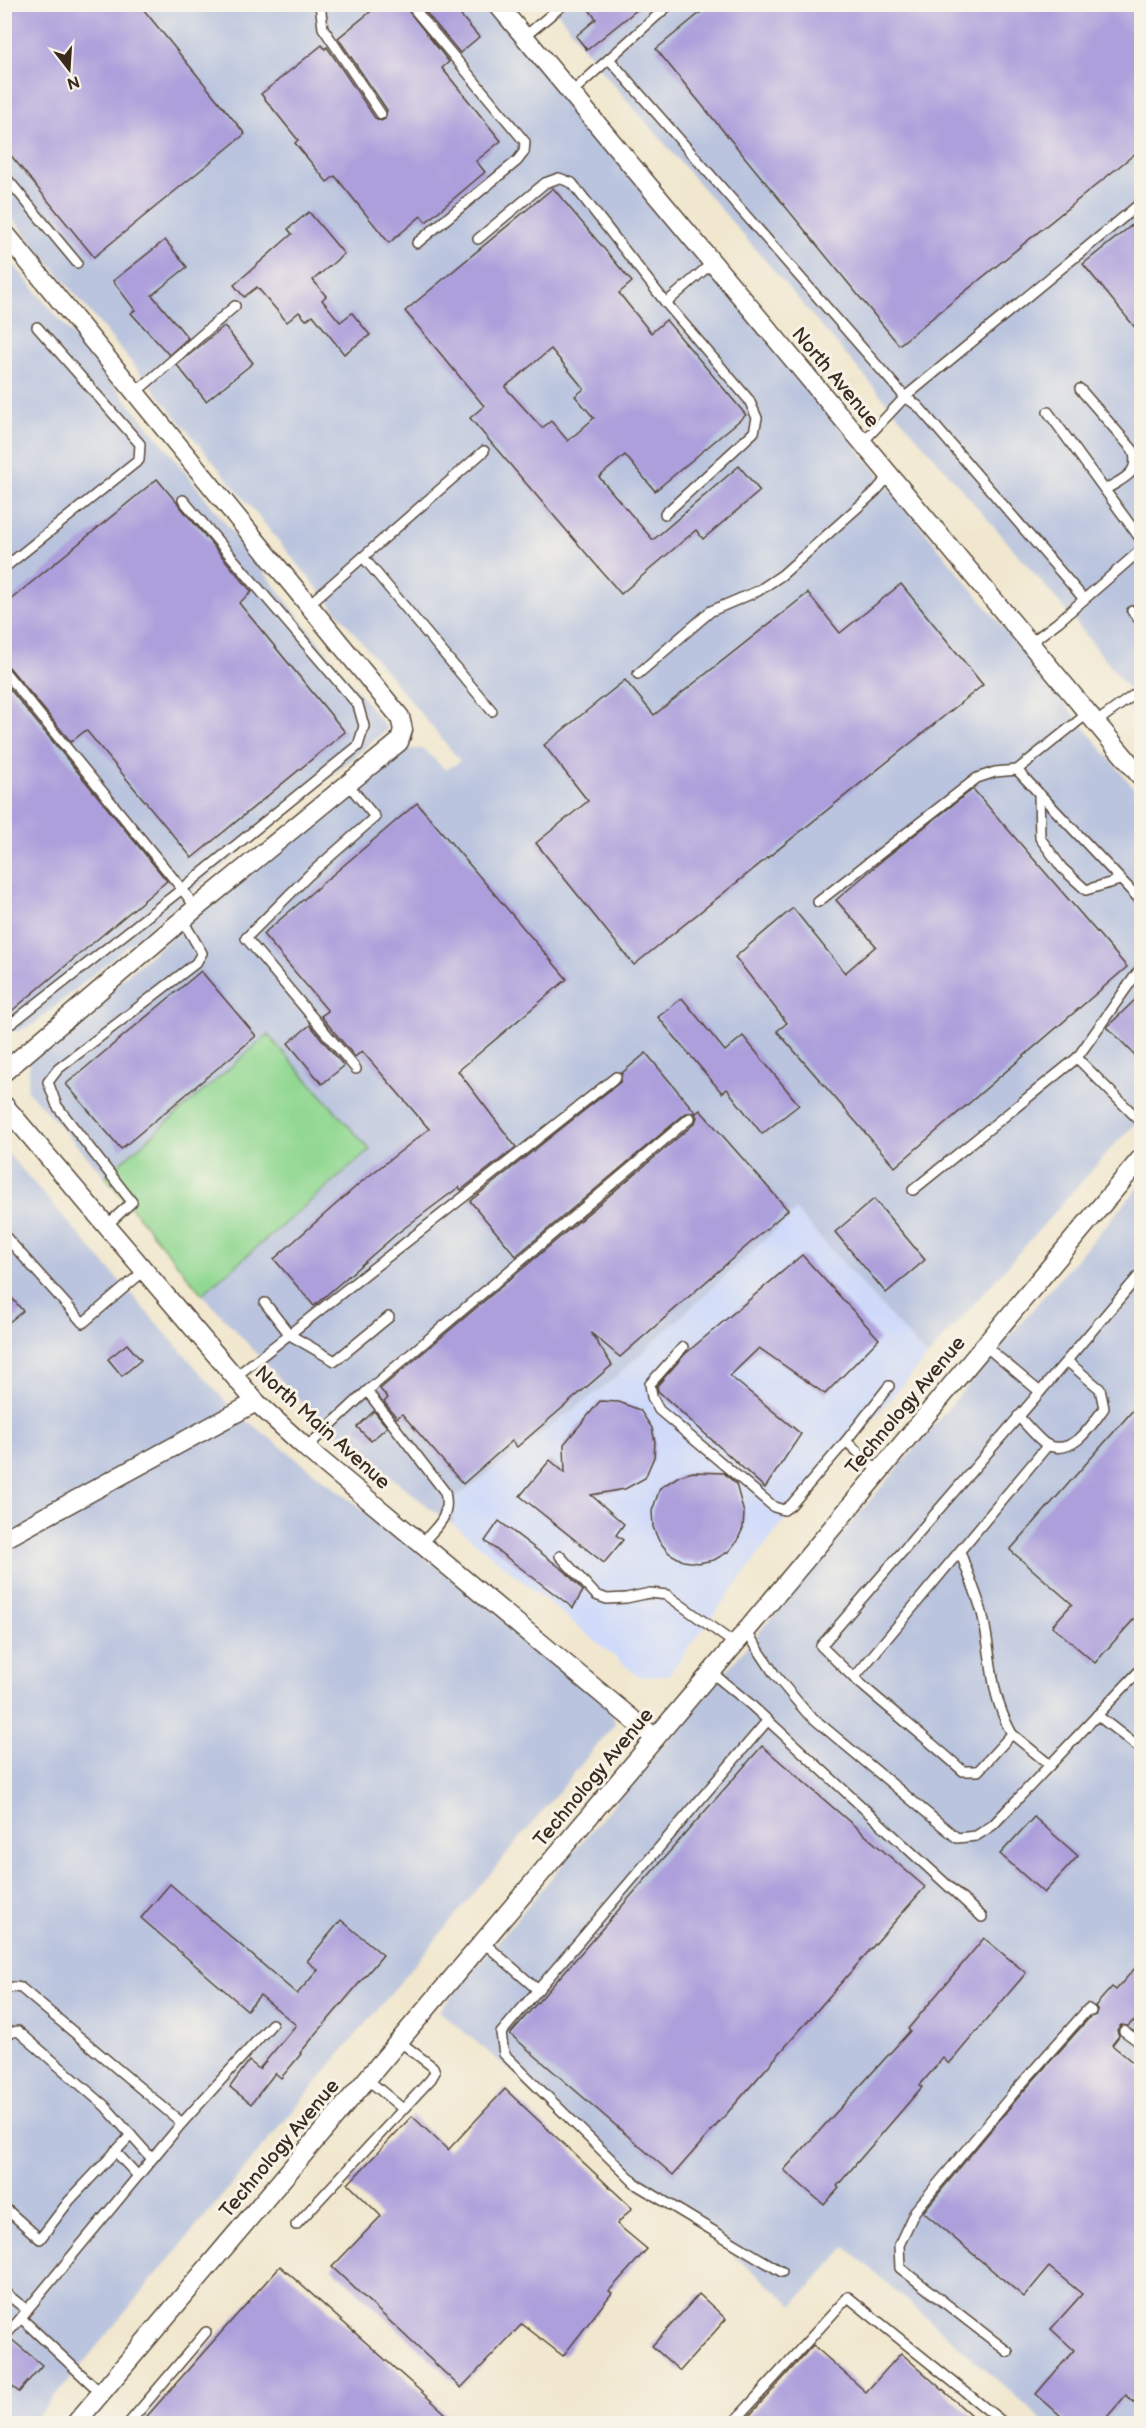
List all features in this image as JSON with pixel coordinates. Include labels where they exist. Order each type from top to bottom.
[{"type":"street","name":"North Avenue","points":[[498,4],[1142,778]]},
{"type":"street","points":[[4,232],[399,717],[403,730],[399,742],[189,914],[4,1072]]},
{"type":"street","name":"North Main Avenue","points":[[4,1105],[256,1402],[306,1448],[655,1738]]},
{"type":"street","name":"Technology Avenue","points":[[75,2424],[711,1672],[1142,1157]]},
{"type":"street","points":[[4,1539],[256,1402]]},
{"type":"lane","points":[[320,4],[323,28],[381,114]]},
{"type":"lane","points":[[410,4],[525,142],[524,152],[517,162],[417,243]]},
{"type":"lane","points":[[524,37],[564,4]]},
{"type":"lane","points":[[571,93],[670,4]]},
{"type":"lane","points":[[609,59],[905,396],[918,406],[1084,599]]},
{"type":"lane","points":[[4,175],[77,263]]},
{"type":"lane","points":[[478,239],[545,183],[559,178],[572,183],[666,303],[749,400],[758,418],[754,432],[665,514]]},
{"type":"lane","points":[[862,443],[905,396],[1142,202]]},
{"type":"lane","points":[[666,303],[712,263]]},
{"type":"lane","points":[[135,393],[236,306]]},
{"type":"lane","points":[[4,568],[139,460],[140,444],[37,327]]},
{"type":"lane","points":[[1080,389],[1133,450],[1137,462],[1134,470],[1105,490]]},
{"type":"lane","points":[[1048,412],[1142,541]]},
{"type":"lane","points":[[307,606],[484,452]]},
{"type":"lane","points":[[638,674],[711,611],[758,591],[782,575],[875,492],[889,476]]},
{"type":"lane","points":[[4,1020],[12,1023],[358,746],[364,726],[357,705],[183,500]]},
{"type":"lane","points":[[1029,644],[1142,549]]},
{"type":"lane","points":[[363,557],[492,711]]},
{"type":"lane","points":[[1132,611],[1142,623]]},
{"type":"lane","points":[[4,670],[182,889],[202,953],[196,963],[58,1069],[48,1082],[57,1106],[132,1202],[106,1225]]},
{"type":"lane","points":[[818,902],[977,778],[996,772],[1017,770],[1091,718],[1142,689]]},
{"type":"lane","points":[[1017,770],[1142,902]]},
{"type":"lane","points":[[347,783],[375,817],[309,875],[246,938],[356,1069]]},
{"type":"lane","points":[[1039,794],[1040,838],[1062,868],[1086,890],[1120,880]]},
{"type":"lane","points":[[913,1190],[1077,1058],[1142,966]]},
{"type":"lane","points":[[1077,1058],[1142,1123]]},
{"type":"lane","points":[[235,1377],[616,1077]]},
{"type":"lane","points":[[306,1448],[367,1391],[690,1118]]},
{"type":"lane","points":[[4,1235],[82,1323],[144,1270]]},
{"type":"lane","points":[[1012,1734],[978,1771],[963,1771],[925,1736],[895,1715],[821,1646],[1142,1272]]},
{"type":"lane","points":[[265,1303],[290,1335],[336,1361],[389,1317]]},
{"type":"lane","points":[[984,1345],[1040,1392]]},
{"type":"lane","points":[[683,1347],[650,1384],[659,1410],[774,1508],[784,1510],[791,1505],[846,1441],[889,1386]]},
{"type":"lane","points":[[1018,1416],[1047,1445],[1063,1447],[1084,1436],[1104,1408],[1100,1389],[1066,1361]]},
{"type":"lane","points":[[367,1391],[445,1492],[448,1506],[442,1521],[421,1544]]},
{"type":"lane","points":[[846,1441],[879,1471]]},
{"type":"lane","points":[[854,1678],[1047,1445]]},
{"type":"lane","points":[[960,1551],[983,1617],[989,1666],[997,1702],[1012,1734],[1050,1765]]},
{"type":"lane","points":[[560,1556],[596,1595],[607,1599],[650,1593],[667,1595],[740,1637],[807,1713],[957,1838],[976,1836],[993,1825],[1142,1668]]},
{"type":"lane","points":[[711,1672],[768,1720],[982,1917]]},
{"type":"lane","points":[[1097,1715],[1142,1750]]},
{"type":"lane","points":[[768,1720],[501,2033],[504,2054],[637,2185],[782,2271]]},
{"type":"lane","points":[[483,1942],[538,1990]]},
{"type":"lane","points":[[4,1988],[21,1988],[182,2123]]},
{"type":"lane","points":[[1008,2352],[900,2268],[899,2245],[915,2211],[1016,2090],[1088,2010],[1091,2011]]},
{"type":"lane","points":[[4,2337],[182,2123],[272,2024]]},
{"type":"lane","points":[[4,2034],[18,2031],[105,2106],[152,2159]]},
{"type":"lane","points":[[1124,2031],[1142,2044]]},
{"type":"lane","points":[[296,2225],[435,2072],[433,2067],[399,2041]]},
{"type":"lane","points":[[367,2079],[403,2109]]},
{"type":"lane","points":[[4,2207],[40,2239],[69,2201],[131,2136]]},
{"type":"lane","points":[[115,2151],[138,2176]]},
{"type":"lane","points":[[4,2292],[101,2393]]},
{"type":"lane","points":[[732,2424],[848,2297],[1005,2424]]},
{"type":"lane","points":[[128,2424],[206,2332]]},
{"type":"shaded area","points":[[4,5],[488,5],[850,439],[1141,797],[1141,1118],[1114,1145],[927,1357],[796,1211],[610,1382],[454,1499],[453,1524],[310,1412],[202,1294],[370,1150],[268,1036],[105,1176],[27,1090],[30,1058],[189,922],[401,749],[423,749],[446,770],[460,761],[5,209]]},
{"type":"shaded area","points":[[552,5],[1141,5],[1141,705],[1070,615],[602,71]]},
{"type":"shaded area","points":[[4,253],[168,450],[387,729],[34,1024],[19,1031],[4,1031]]},
{"type":"shaded area","points":[[4,1149],[232,1409],[609,1700],[615,1724],[32,2424],[4,2423]]},
{"type":"shaded area","points":[[1141,1185],[1141,2423],[1046,2423],[846,2247],[793,2305],[439,2011],[1011,1334]]},
{"type":"shaded area","points":[[797,1210],[927,1357],[786,1518],[669,1674],[654,1677],[638,1676],[453,1524],[454,1499],[610,1382]]},
{"type":"green space","points":[[268,1035],[370,1150],[202,1294],[105,1176]]},
{"type":"building","points":[[4,4],[139,4],[245,134],[94,257],[4,147]]},
{"type":"building","points":[[380,4],[403,4],[449,62],[442,68],[501,141],[476,161],[485,172],[426,222],[421,216],[389,243],[335,176],[327,182],[295,143],[298,140],[261,94],[322,45],[325,49],[327,47],[375,118],[381,121],[385,119],[387,110],[338,38]]},
{"type":"building","points":[[419,4],[451,4],[479,37],[460,53]]},
{"type":"building","points":[[585,4],[644,4],[587,50],[576,36],[596,19]]},
{"type":"building","points":[[711,4],[1142,4],[1142,148],[899,345],[656,49]]},
{"type":"building","points":[[553,188],[632,282],[619,293],[651,333],[666,320],[746,415],[655,491],[625,455],[599,477],[653,540],[739,466],[760,491],[703,539],[696,530],[621,594],[470,418],[484,406],[405,311]],"holes":[[[551,349],[584,389],[575,396],[594,418],[568,441],[551,421],[542,428],[505,387]]]},
{"type":"building","points":[[309,212],[344,254],[313,280],[326,296],[322,300],[340,322],[352,313],[370,335],[344,354],[313,315],[306,320],[299,312],[287,322],[257,287],[244,297],[234,285],[292,234],[288,229]]},
{"type":"building","points":[[1142,217],[1142,336],[1083,264]]},
{"type":"building","points":[[165,240],[187,267],[152,295],[188,338],[169,355],[131,313],[135,310],[113,281]]},
{"type":"building","points":[[224,326],[253,363],[206,401],[177,365]]},
{"type":"building","points":[[157,479],[252,592],[239,603],[345,732],[192,858],[86,730],[71,742],[9,667],[4,664],[4,605]]},
{"type":"building","points":[[901,584],[983,685],[634,965],[536,843],[588,801],[544,745],[625,680],[654,715],[808,593],[840,633]]},
{"type":"building","points":[[4,682],[167,881],[8,1014],[4,1013]]},
{"type":"building","points":[[973,789],[1127,967],[895,1167],[777,1031],[787,1023],[735,957],[793,908],[845,973],[876,946],[836,900]]},
{"type":"building","points":[[417,803],[567,979],[458,1071],[516,1147],[461,1190],[459,1187],[399,1232],[314,1306],[274,1259],[360,1183],[429,1129],[362,1051],[355,1057],[321,1016],[328,1011],[263,934]]},
{"type":"building","points":[[201,971],[256,1036],[121,1149],[66,1084]]},
{"type":"building","points":[[1142,993],[1142,1062],[1107,1027]]},
{"type":"building","points":[[682,998],[725,1051],[743,1036],[799,1105],[762,1134],[727,1089],[722,1093],[658,1017]]},
{"type":"building","points":[[310,1025],[344,1066],[322,1084],[288,1043]]},
{"type":"building","points":[[646,1053],[696,1113],[700,1110],[788,1210],[620,1357],[591,1333],[612,1365],[517,1447],[512,1441],[463,1484],[402,1414],[397,1418],[384,1402],[388,1398],[380,1389],[695,1123],[697,1117],[695,1113],[686,1113],[516,1256],[470,1201],[620,1082],[622,1073]]},
{"type":"building","points":[[874,1199],[925,1260],[886,1293],[835,1232]]},
{"type":"building","points":[[802,1255],[879,1339],[825,1394],[759,1348],[730,1376],[801,1434],[765,1488],[658,1391],[657,1386],[685,1354]]},
{"type":"building","points":[[4,1289],[23,1311],[4,1326]]},
{"type":"building","points":[[127,1344],[141,1360],[122,1376],[108,1359]]},
{"type":"building","points":[[1142,1400],[1142,1610],[1095,1663],[1052,1626],[1072,1604],[1010,1550]]},
{"type":"building","points":[[600,1401],[619,1402],[640,1410],[652,1428],[655,1442],[654,1457],[645,1478],[625,1489],[591,1495],[624,1524],[616,1535],[623,1540],[604,1563],[520,1496],[550,1460],[565,1473],[564,1444]]},
{"type":"building","points":[[374,1411],[387,1427],[371,1441],[357,1427]]},
{"type":"building","points":[[693,1472],[724,1473],[736,1484],[744,1513],[743,1528],[737,1541],[728,1552],[714,1560],[698,1563],[683,1561],[669,1553],[659,1541],[653,1527],[652,1511],[660,1488],[679,1476]]},
{"type":"building","points":[[499,1521],[566,1572],[583,1591],[573,1608],[485,1541]]},
{"type":"building","points":[[762,1746],[925,1887],[673,2175],[510,2034]]},
{"type":"building","points":[[1034,1817],[1078,1856],[1044,1893],[1000,1854]]},
{"type":"building","points":[[170,1884],[297,1994],[318,1970],[307,1961],[341,1920],[383,1955],[281,2078],[275,2073],[251,2104],[230,2087],[249,2061],[259,2069],[296,2025],[260,1995],[247,2010],[141,1918]]},
{"type":"building","points":[[984,1938],[1026,1973],[949,2064],[943,2058],[920,2085],[922,2087],[837,2186],[839,2188],[824,2205],[784,2170],[910,2031],[908,2029]]},
{"type":"building","points":[[1142,1960],[1142,2028],[1133,2021],[1128,2026],[1121,2025],[1117,2030],[1119,2036],[1112,2045],[1142,2070],[1142,2409],[1126,2395],[1101,2424],[1070,2424],[1036,2394],[1074,2350],[1051,2329],[1082,2294],[1049,2267],[1024,2297],[923,2212],[1021,2094],[1090,2017],[1096,2015],[1098,2011],[1095,2006],[1112,1987],[1116,1990]]},
{"type":"building","points":[[505,2089],[632,2208],[617,2224],[647,2249],[609,2291],[612,2293],[563,2356],[522,2324],[461,2388],[332,2267],[381,2216],[348,2184],[412,2116],[448,2150]]},
{"type":"building","points":[[280,2266],[435,2404],[457,2424],[140,2424]]},
{"type":"building","points":[[699,2294],[726,2319],[680,2371],[652,2346]]},
{"type":"building","points":[[11,2339],[42,2365],[19,2392],[4,2380],[4,2347]]},
{"type":"building","points":[[813,2345],[866,2392],[901,2353],[981,2424],[742,2424]]}]
